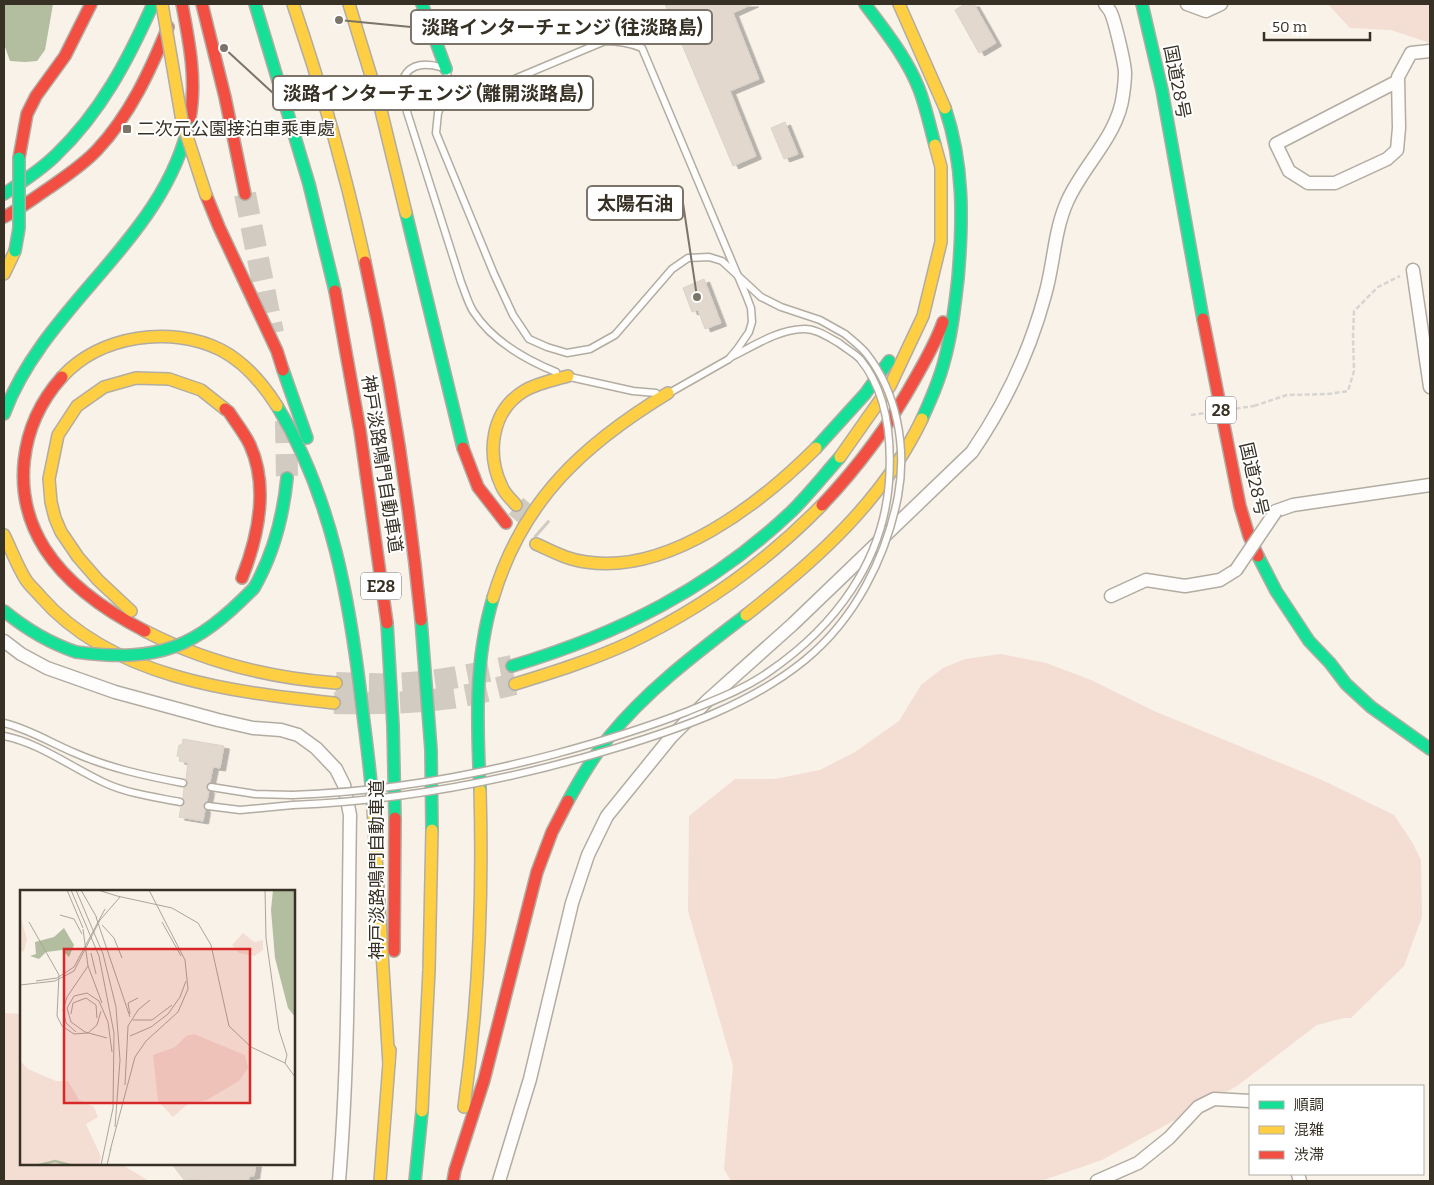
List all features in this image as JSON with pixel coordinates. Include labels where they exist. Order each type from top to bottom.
[{"type":"main road","points":[[4,274],[14,251],[19,228],[19,158],[27,114],[36,96],[65,56],[91,4]]},
{"type":"main road","points":[[4,194],[55,157],[93,116],[122,72],[153,4]]},
{"type":"main road","points":[[162,4],[180,115],[188,144],[219,227],[277,350],[311,449],[340,560],[351,622],[371,781],[389,1064]]},
{"type":"main road","points":[[4,217],[57,183],[80,166],[98,149],[129,108],[156,56],[178,4]]},
{"type":"main road","points":[[4,414],[16,384],[38,348],[136,228],[161,193],[173,171],[189,127],[191,106],[192,67],[182,4]]},
{"type":"main road","name":"神戸淡路鳴門自動車道","points":[[255,4],[298,147],[325,246],[346,349],[377,545],[388,649],[395,753],[393,976],[389,1064],[380,1181]]},
{"type":"main road","name":"神戸淡路鳴門自動車道","points":[[293,4],[304,34],[335,139],[360,238],[383,347],[401,458],[424,644],[431,752],[432,876],[430,998],[416,1181]]},
{"type":"main road","points":[[348,4],[379,102],[460,440],[478,486],[506,523]]},
{"type":"main road","points":[[422,4],[446,69]]},
{"type":"main road","points":[[512,666],[596,638],[672,601],[706,579],[741,554],[797,505],[833,468],[856,440],[876,410],[913,340],[926,309],[934,282],[940,250],[943,195],[936,143],[920,91],[904,58],[865,4]]},
{"type":"main road","points":[[454,1176],[486,1073],[537,874],[552,832],[590,764],[635,709],[692,656],[802,570],[859,516],[883,484],[931,398],[942,367],[950,335],[958,276],[961,249],[962,201],[959,163],[954,140],[937,86],[899,4]]},
{"type":"main road","name":"国道28号","points":[[1142,4],[1162,90],[1207,340],[1238,496],[1250,536],[1261,564],[1276,591],[1309,641],[1330,663],[1346,684],[1370,707],[1430,749]]},
{"type":"main road","points":[[203,7],[225,97],[245,194]]},
{"type":"main road","points":[[515,684],[561,671],[644,636],[681,616],[717,593],[784,541],[817,511],[871,450],[900,408],[942,326],[958,276]]},
{"type":"main road","points":[[536,544],[568,558],[590,563],[612,564],[655,557],[698,539],[719,526],[799,465],[845,418],[864,396],[905,337],[921,310],[934,282]]},
{"type":"main road","points":[[330,526],[302,457],[272,397],[262,382],[249,370],[216,348],[199,342],[157,336],[116,342],[96,350],[61,377],[36,412],[29,431],[22,471],[23,492],[34,526],[54,561],[88,594],[134,625],[164,641],[197,654],[256,672],[284,678],[336,683]]},
{"type":"main road","points":[[139,656],[181,641],[196,632],[211,620],[239,585],[250,561],[259,516],[260,493],[253,452],[245,433],[233,416],[202,389],[185,382],[150,376],[113,382],[97,391],[71,414],[61,430],[50,464],[49,483],[54,517],[75,552],[112,594],[152,627],[197,654]]},
{"type":"main road","points":[[516,505],[502,487],[493,461],[493,435],[498,417],[510,402],[524,392],[547,382],[568,376]]},
{"type":"main road","points":[[454,1176],[467,1090],[478,966],[481,862],[477,698],[479,664],[487,615],[494,590],[513,545],[537,505],[552,485],[570,464],[591,445],[643,407],[668,393]]},
{"type":"main road","points":[[4,611],[19,624],[38,636],[57,646],[76,652],[96,656],[139,656],[178,646],[205,632],[223,619],[254,588],[266,568],[275,546],[282,517],[287,478]]},
{"type":"main road","points":[[4,535],[18,568],[45,604],[61,620],[103,646],[153,668],[209,684],[273,696],[334,703]]},
{"type":"main road","points":[[592,550],[619,555],[636,555],[657,552],[698,539]]},
{"type":"street","points":[[499,1181],[530,1079],[572,903],[588,855],[608,816],[671,737],[708,700],[793,624],[972,452],[1010,389],[1031,339],[1046,294],[1061,217],[1084,171],[1112,129],[1123,97],[1125,71],[1111,13],[1105,4]]},
{"type":"street","points":[[1187,4],[1206,11],[1221,4]]},
{"type":"street","points":[[1398,81],[1276,144],[1289,171],[1308,183],[1335,183],[1387,159],[1397,150],[1399,128],[1398,77],[1411,53],[1430,51]]},
{"type":"street","points":[[1413,270],[1430,387]]},
{"type":"street","points":[[1111,596],[1146,580],[1185,586],[1220,580],[1236,570],[1276,511],[1293,505],[1430,485]]},
{"type":"street","points":[[4,641],[21,654],[47,668],[115,692],[210,718],[253,728],[281,730],[298,735],[316,748],[336,769],[344,784],[350,815],[345,1079],[339,1181]]},
{"type":"street","points":[[1097,1181],[1138,1163],[1169,1138],[1198,1107],[1214,1099],[1249,1100]]},
{"type":"lane","points":[[211,787],[255,794],[292,795],[361,791],[435,780],[524,762],[636,731],[723,697],[768,673],[801,647],[816,634],[845,601],[859,579],[881,527],[888,496],[890,436],[884,408],[873,380],[859,358],[821,333],[804,329],[775,335],[729,358],[668,393],[633,391],[568,376],[521,354],[491,334],[472,310],[461,282],[401,93],[403,78],[410,69],[424,64],[446,69],[449,86],[460,99],[469,98],[605,41],[618,40],[642,48],[750,308],[752,322],[749,332],[729,358]]},
{"type":"lane","points":[[208,806],[240,810],[362,801],[455,788],[493,781],[585,757],[696,721],[728,707],[781,677],[806,659],[832,634],[854,605],[877,565],[895,510],[899,488],[898,422],[886,385],[864,350],[845,334],[820,320],[781,307],[761,297],[722,261],[709,257],[688,258],[672,269],[616,335],[590,349],[567,353],[529,338],[513,314],[494,274],[436,133],[438,113],[449,86]]},
{"type":"lane","points":[[4,723],[21,728],[76,754],[109,766],[183,783]]},
{"type":"lane","points":[[4,736],[29,744],[114,786],[136,793],[180,802]]},
{"type":"path","points":[[1191,415],[1254,406],[1287,395],[1328,394],[1348,391],[1354,371],[1354,312],[1378,287],[1413,270]]},
{"type":"shaded area","points":[[4,4],[53,4],[45,50],[37,61],[10,61],[4,44]]},
{"type":"shaded area","points":[[1328,4],[1430,4],[1430,43],[1391,30],[1350,28]]},
{"type":"shaded area","points":[[1001,654],[1046,663],[1091,680],[1154,711],[1322,780],[1394,815],[1412,842],[1421,860],[1422,917],[1404,966],[1351,1018],[1317,1025],[1237,1086],[1102,1160],[1041,1181],[731,1181],[724,1169],[733,1066],[688,911],[689,816],[735,779],[775,779],[820,770],[855,752],[899,721],[921,685],[943,668],[965,659]]},
{"type":"shaded area","points":[[4,1013],[20,1014],[20,1165],[123,1165],[149,1181],[4,1181]]},
{"type":"building","points":[[665,4],[753,4],[733,13],[759,79],[730,91],[756,156],[733,166]]},
{"type":"building","points":[[965,4],[974,4],[996,43],[979,53],[955,10]]},
{"type":"building","points":[[785,122],[798,154],[784,159],[771,128]]},
{"type":"building","points":[[704,279],[721,323],[705,329],[698,310],[692,312],[683,288]]},
{"type":"building","points":[[183,739],[224,746],[220,768],[213,767],[210,782],[206,786],[209,791],[207,801],[203,805],[205,810],[203,821],[179,817],[181,807],[185,802],[183,798],[184,788],[188,783],[186,779],[188,763],[179,761],[180,757],[177,756],[179,745],[182,745]]},
{"type":"building","points":[[173,1165],[256,1165],[254,1176],[250,1176],[248,1181],[191,1179],[185,1181]]},
{"type":"tunnel","points":[[245,194],[273,333]]},
{"type":"tunnel","points":[[286,421],[287,478]]},
{"type":"tunnel","points":[[516,506],[543,530]]},
{"type":"tunnel","points":[[336,683],[400,684],[422,682],[512,666]]},
{"type":"tunnel","points":[[334,703],[392,703],[436,700],[515,684]]},
{"type":"traffic: fast","points":[[4,194],[31,176],[50,160],[87,121],[123,65],[153,4]]},
{"type":"traffic: fast","points":[[255,4],[309,184],[335,291]]},
{"type":"traffic: fast","points":[[422,4],[446,69]]},
{"type":"traffic: fast","points":[[865,4],[895,45],[914,78],[924,103],[935,145]]},
{"type":"traffic: fast","points":[[1142,4],[1162,90],[1203,319]]},
{"type":"traffic: fast","points":[[922,419],[943,366],[951,328],[960,256],[961,192],[959,171],[956,150],[945,108]]},
{"type":"traffic: fast","points":[[4,414],[23,374],[47,338],[132,235],[157,199],[177,161],[190,118]]},
{"type":"traffic: fast","points":[[15,251],[19,228],[19,158]]},
{"type":"traffic: fast","points":[[406,213],[463,448]]},
{"type":"traffic: fast","points":[[816,448],[865,394],[889,361]]},
{"type":"traffic: fast","points":[[283,370],[307,438]]},
{"type":"traffic: fast","points":[[277,406],[296,441],[312,477],[336,551],[357,667],[373,808]]},
{"type":"traffic: fast","points":[[512,666],[590,639],[662,605],[696,585],[729,563],[792,511],[840,457]]},
{"type":"traffic: fast","points":[[254,588],[267,562],[276,535],[283,507],[287,478]]},
{"type":"traffic: fast","points":[[1258,556],[1276,591],[1309,641],[1330,663],[1346,684],[1371,707],[1430,749]]},
{"type":"traffic: fast","points":[[76,652],[131,655],[174,647],[194,638],[213,625],[254,588]]},
{"type":"traffic: fast","points":[[480,790],[478,693],[483,645],[493,598]]},
{"type":"traffic: fast","points":[[4,611],[38,635],[76,652]]},
{"type":"traffic: fast","points":[[568,801],[598,752],[624,719],[674,672],[746,615]]},
{"type":"traffic: fast","points":[[421,620],[431,750],[432,830]]},
{"type":"traffic: fast","points":[[387,623],[393,726],[395,818]]},
{"type":"traffic: fast","points":[[415,1181],[422,1111]]},
{"type":"traffic: slow","points":[[162,4],[182,121],[206,195]]},
{"type":"traffic: slow","points":[[293,4],[333,132],[365,262]]},
{"type":"traffic: slow","points":[[349,4],[379,102],[406,213]]},
{"type":"traffic: slow","points":[[899,4],[945,108]]},
{"type":"traffic: slow","points":[[840,457],[890,386],[923,316],[941,242],[941,167],[935,145]]},
{"type":"traffic: slow","points":[[4,274],[15,251]]},
{"type":"traffic: slow","points":[[62,377],[78,363],[116,343],[137,338],[159,336],[180,338],[201,342],[229,355],[252,374],[277,406]]},
{"type":"traffic: slow","points":[[516,505],[503,490],[494,461],[493,447],[498,421],[504,410],[524,391],[568,376]]},
{"type":"traffic: slow","points":[[131,611],[98,580],[78,557],[61,532],[55,518],[51,502],[49,479],[58,435],[77,406],[104,387],[136,378],[169,379],[201,390],[225,409]]},
{"type":"traffic: slow","points":[[493,598],[505,563],[521,532],[539,504],[560,478],[583,454],[609,433],[668,393]]},
{"type":"traffic: slow","points":[[746,615],[798,573],[868,503],[906,449],[922,419]]},
{"type":"traffic: slow","points":[[536,544],[566,557],[586,562],[617,563],[649,557],[681,546],[741,512],[769,491],[816,448]]},
{"type":"traffic: slow","points":[[515,684],[615,649],[656,630],[682,615],[756,564],[801,526],[822,505]]},
{"type":"traffic: slow","points":[[4,535],[29,584],[70,624],[102,646],[138,663],[176,676],[215,686],[295,699],[334,703]]},
{"type":"traffic: slow","points":[[145,631],[191,652],[238,667],[286,677],[336,683]]},
{"type":"traffic: slow","points":[[464,1107],[473,1028],[479,948],[480,790]]},
{"type":"traffic: slow","points":[[373,808],[389,1064]]},
{"type":"traffic: slow","points":[[422,1111],[429,970],[432,830]]},
{"type":"traffic: slow","points":[[380,1181],[390,1050]]},
{"type":"traffic: jam","points":[[19,158],[27,114],[36,96],[65,56],[91,4]]},
{"type":"traffic: jam","points":[[182,4],[189,46],[193,89],[190,118]]},
{"type":"traffic: jam","points":[[202,4],[225,97],[245,194]]},
{"type":"traffic: jam","points":[[4,217],[74,170],[92,155],[109,136],[138,92],[168,27]]},
{"type":"traffic: jam","points":[[206,195],[277,351],[283,370]]},
{"type":"traffic: jam","points":[[365,262],[398,440],[421,620]]},
{"type":"traffic: jam","points":[[335,291],[360,431],[387,623]]},
{"type":"traffic: jam","points":[[1203,319],[1240,506],[1249,536],[1258,556]]},
{"type":"traffic: jam","points":[[822,505],[849,475],[885,428],[927,357],[943,322]]},
{"type":"traffic: jam","points":[[62,377],[47,396],[36,416],[28,438],[24,460],[24,483],[27,506],[34,528],[54,562],[77,586],[103,606],[145,631]]},
{"type":"traffic: jam","points":[[225,409],[229,412],[250,445],[256,461],[259,478],[260,495],[257,529],[242,578]]},
{"type":"traffic: jam","points":[[463,448],[478,487],[506,523]]},
{"type":"traffic: jam","points":[[453,1181],[484,1080],[537,872],[552,832],[568,801]]},
{"type":"traffic: jam","points":[[394,951],[395,818]]},
{"type":"place","name":"淡路インターチェンジ (往淡路島)","points":[[339,20]]},
{"type":"place","name":"淡路インターチェンジ (離開淡路島)","points":[[224,48]]},
{"type":"place","name":"二次元公園接泊車乘車處","points":[[127,129]]},
{"type":"place","name":"太陽石油","points":[[697,297]]}]
